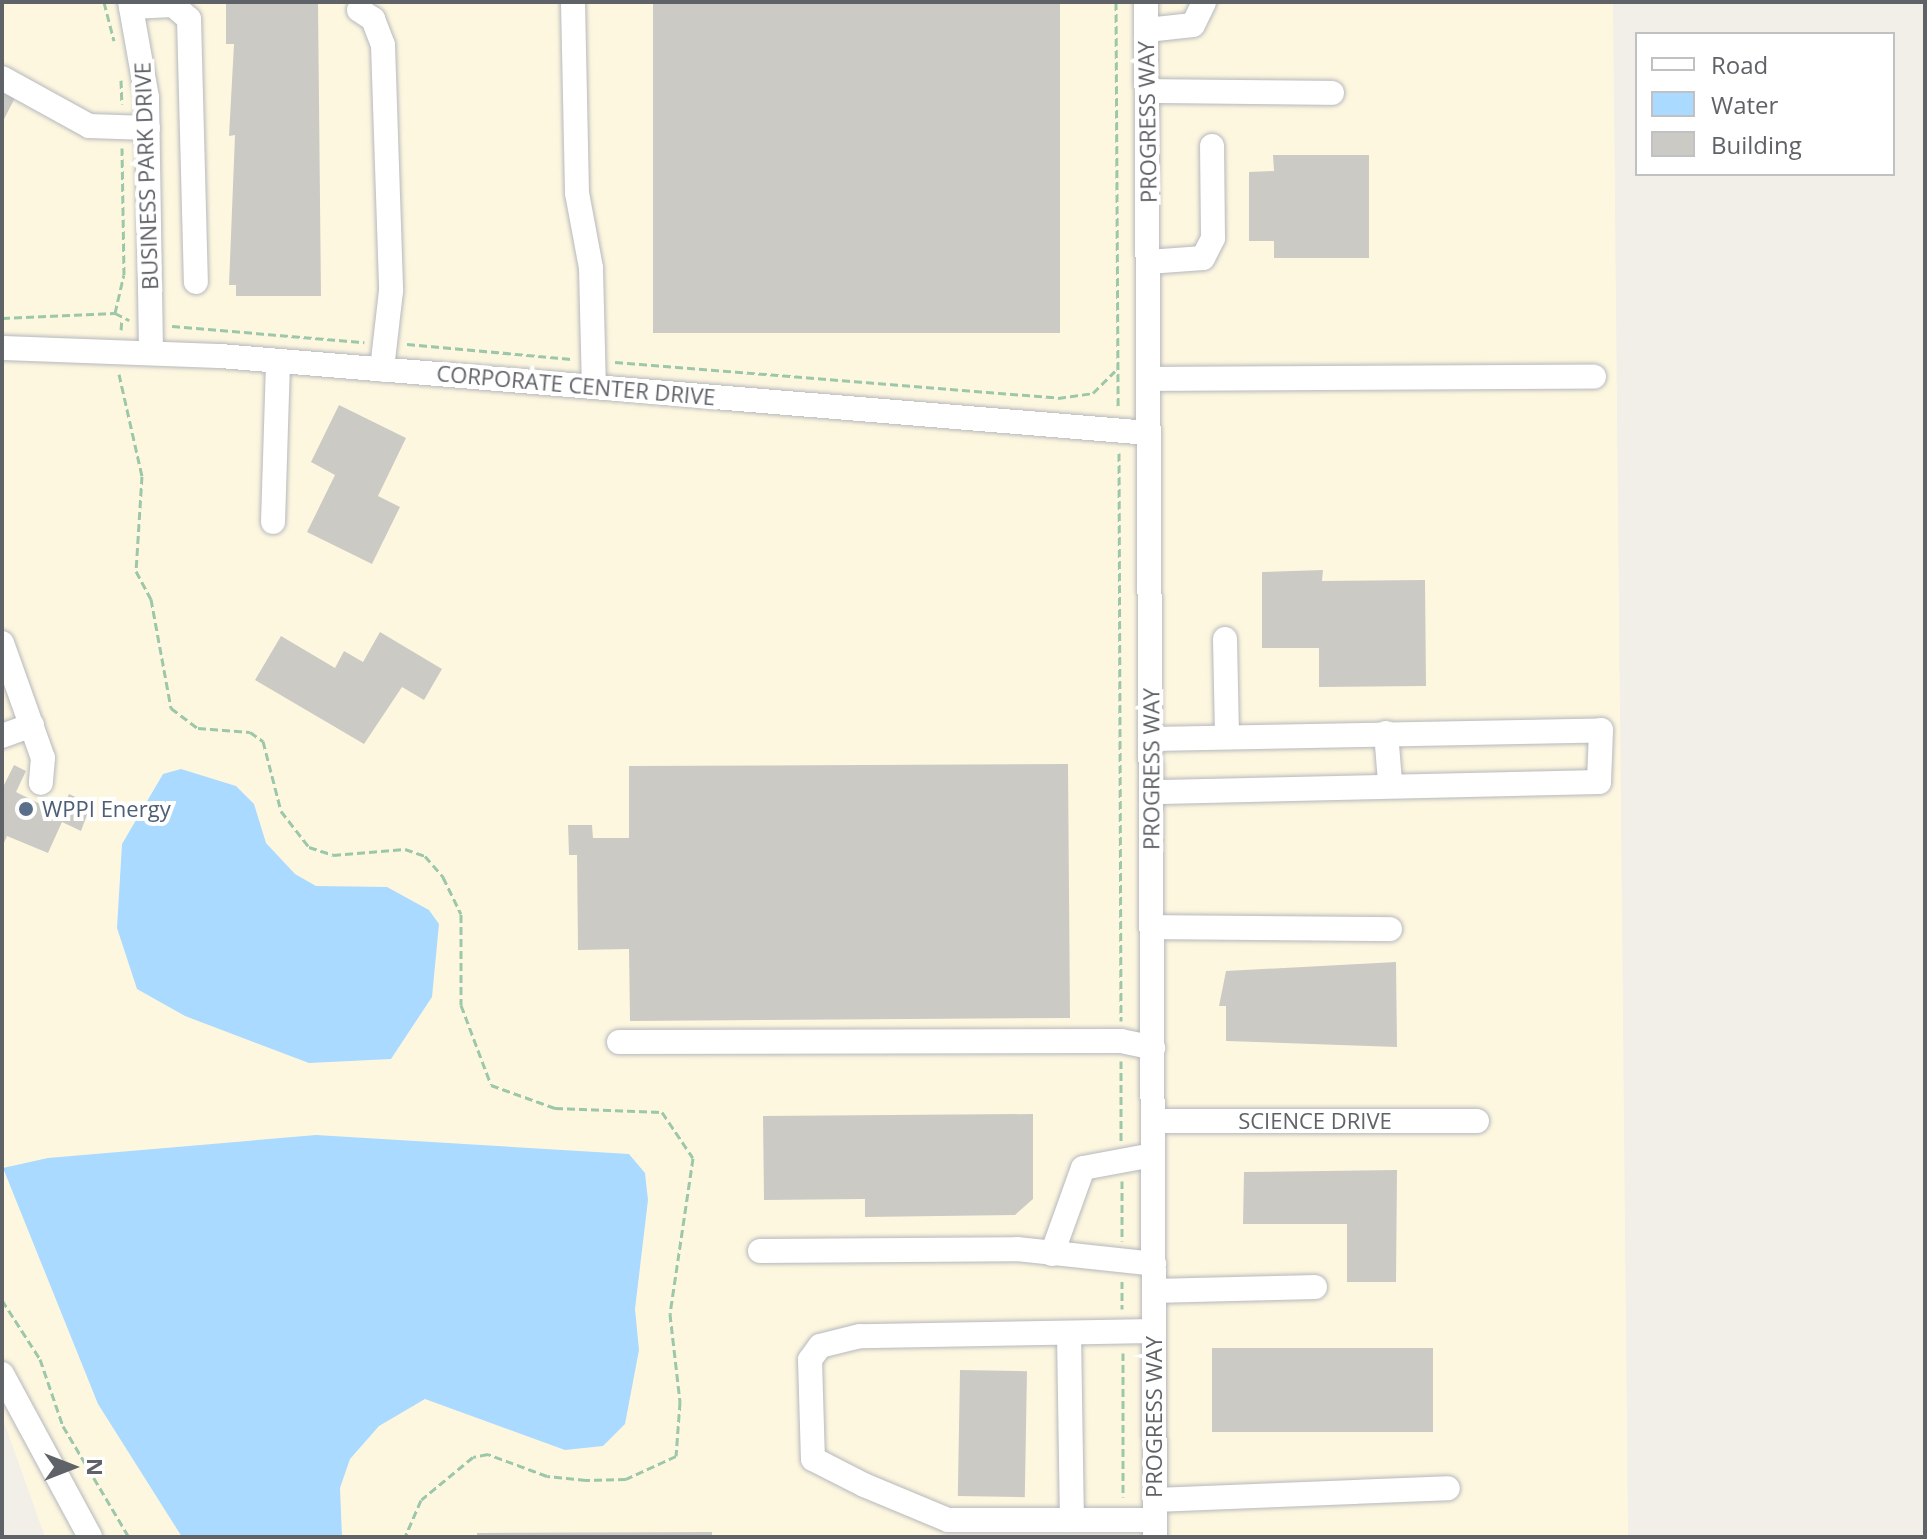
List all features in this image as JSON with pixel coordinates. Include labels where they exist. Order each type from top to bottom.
[{"type":"street","points":[[573,2],[577,193],[591,268],[594,387]]},
{"type":"street","name":"PROGRESS WAY","points":[[1146,2],[1155,1519]]},
{"type":"street","points":[[1147,30],[1193,25],[1204,2]]},
{"type":"street","points":[[130,4],[173,5],[189,19],[196,282]]},
{"type":"street","name":"BUSINESS PARK DRIVE","points":[[130,4],[148,128],[151,352]]},
{"type":"street","points":[[359,10],[373,19],[383,45],[391,229],[382,369]]},
{"type":"street","points":[[2,78],[89,126],[148,128]]},
{"type":"street","points":[[1148,91],[1332,93]]},
{"type":"street","points":[[1148,262],[1203,258],[1213,238],[1212,146]]},
{"type":"street","points":[[149,157],[193,157]]},
{"type":"street","name":"CORPORATE CENTER DRIVE","points":[[2,348],[120,349],[1149,433]]},
{"type":"street","points":[[273,522],[278,361]]},
{"type":"street","points":[[1149,379],[1594,377]]},
{"type":"street","points":[[1225,639],[1227,737]]},
{"type":"street","points":[[2,643],[32,725],[41,783]]},
{"type":"street","points":[[2,736],[32,725]]},
{"type":"street","points":[[1151,739],[1601,730],[1599,782],[1390,782],[1151,792]]},
{"type":"street","points":[[1386,733],[1390,782]]},
{"type":"street","points":[[1152,927],[1390,929]]},
{"type":"street","points":[[619,1042],[1121,1041],[1153,1048]]},
{"type":"street","name":"SCIENCE DRIVE","points":[[1153,1121],[1477,1121]]},
{"type":"street","points":[[1052,1254],[1083,1168],[1153,1155]]},
{"type":"street","points":[[760,1251],[1052,1254],[1122,1264],[1154,1264]]},
{"type":"street","points":[[1154,1291],[1315,1287]]},
{"type":"street","points":[[1154,1331],[860,1336],[820,1346],[810,1360],[813,1459],[948,1520],[1155,1519],[1448,1488]]},
{"type":"street","points":[[1069,1333],[1072,1520]]},
{"type":"street","points":[[2,1374],[90,1537]]},
{"type":"path","points":[[104,2],[115,47]]},
{"type":"path","points":[[1116,2],[1124,1520]]},
{"type":"path","points":[[115,313],[124,275],[119,69]]},
{"type":"path","points":[[2,318],[115,313],[122,319],[150,323],[1058,398],[1093,393],[1117,368]]},
{"type":"path","points":[[122,319],[120,349],[127,431],[142,476],[136,571],[155,614],[171,708],[198,728],[250,732],[263,741],[281,811],[309,847],[333,855],[405,849],[425,856],[443,877],[461,914],[461,1005],[491,1085],[555,1108],[662,1112],[693,1158],[670,1314],[680,1402],[676,1456],[626,1479],[586,1480],[488,1454],[473,1457],[421,1500],[405,1537]]},
{"type":"path","points":[[2,1300],[40,1359],[63,1426],[129,1537]]},
{"type":"shaded area","points":[[2,2],[1613,2],[1628,1537],[45,1537],[2,1416]]},
{"type":"water","points":[[181,769],[236,786],[254,804],[266,843],[295,874],[316,886],[387,887],[429,910],[439,924],[432,997],[391,1059],[309,1063],[185,1016],[137,989],[117,928],[122,844],[163,774]]},
{"type":"water","points":[[316,1135],[629,1154],[645,1173],[648,1200],[635,1309],[639,1350],[625,1424],[603,1446],[565,1450],[425,1399],[379,1426],[350,1459],[340,1488],[342,1537],[182,1537],[98,1404],[3,1168],[48,1158]]},
{"type":"building","points":[[653,2],[1060,2],[1060,333],[653,333]]},
{"type":"building","points":[[318,3],[321,296],[236,296],[236,285],[229,285],[235,135],[229,136],[234,44],[226,44],[226,4]]},
{"type":"building","points":[[2,86],[17,94],[2,123]]},
{"type":"building","points":[[1273,155],[1369,155],[1369,258],[1274,258],[1274,241],[1249,241],[1249,172],[1274,171]]},
{"type":"building","points":[[339,405],[406,438],[378,496],[400,507],[372,564],[307,532],[335,475],[311,462]]},
{"type":"building","points":[[1323,570],[1322,581],[1425,580],[1426,686],[1319,687],[1319,648],[1262,648],[1262,572]]},
{"type":"building","points":[[380,632],[442,669],[424,700],[402,687],[364,744],[255,680],[281,636],[335,668],[344,651],[363,662]]},
{"type":"building","points":[[1068,764],[1070,1018],[630,1021],[629,949],[578,950],[577,855],[569,855],[568,825],[592,825],[593,838],[629,838],[629,766]]},
{"type":"building","name":"WPPI Energy","points":[[14,765],[26,771],[16,792],[60,814],[69,794],[91,804],[81,831],[62,822],[48,853],[7,836],[2,847],[2,789]]},
{"type":"building","points":[[1396,962],[1397,1047],[1226,1041],[1226,1006],[1219,1006],[1226,971]]},
{"type":"building","points":[[1033,1114],[1033,1199],[1015,1215],[865,1217],[865,1199],[764,1200],[763,1116]]},
{"type":"building","points":[[1397,1170],[1396,1282],[1347,1282],[1347,1224],[1243,1224],[1244,1172]]},
{"type":"building","points":[[1212,1348],[1433,1348],[1433,1432],[1212,1432]]},
{"type":"building","points":[[960,1370],[1027,1371],[1025,1497],[958,1496]]},
{"type":"building","points":[[712,1532],[712,1537],[477,1537],[477,1533]]},
{"type":"place","name":"WPPI Energy","points":[[26,809]]}]
